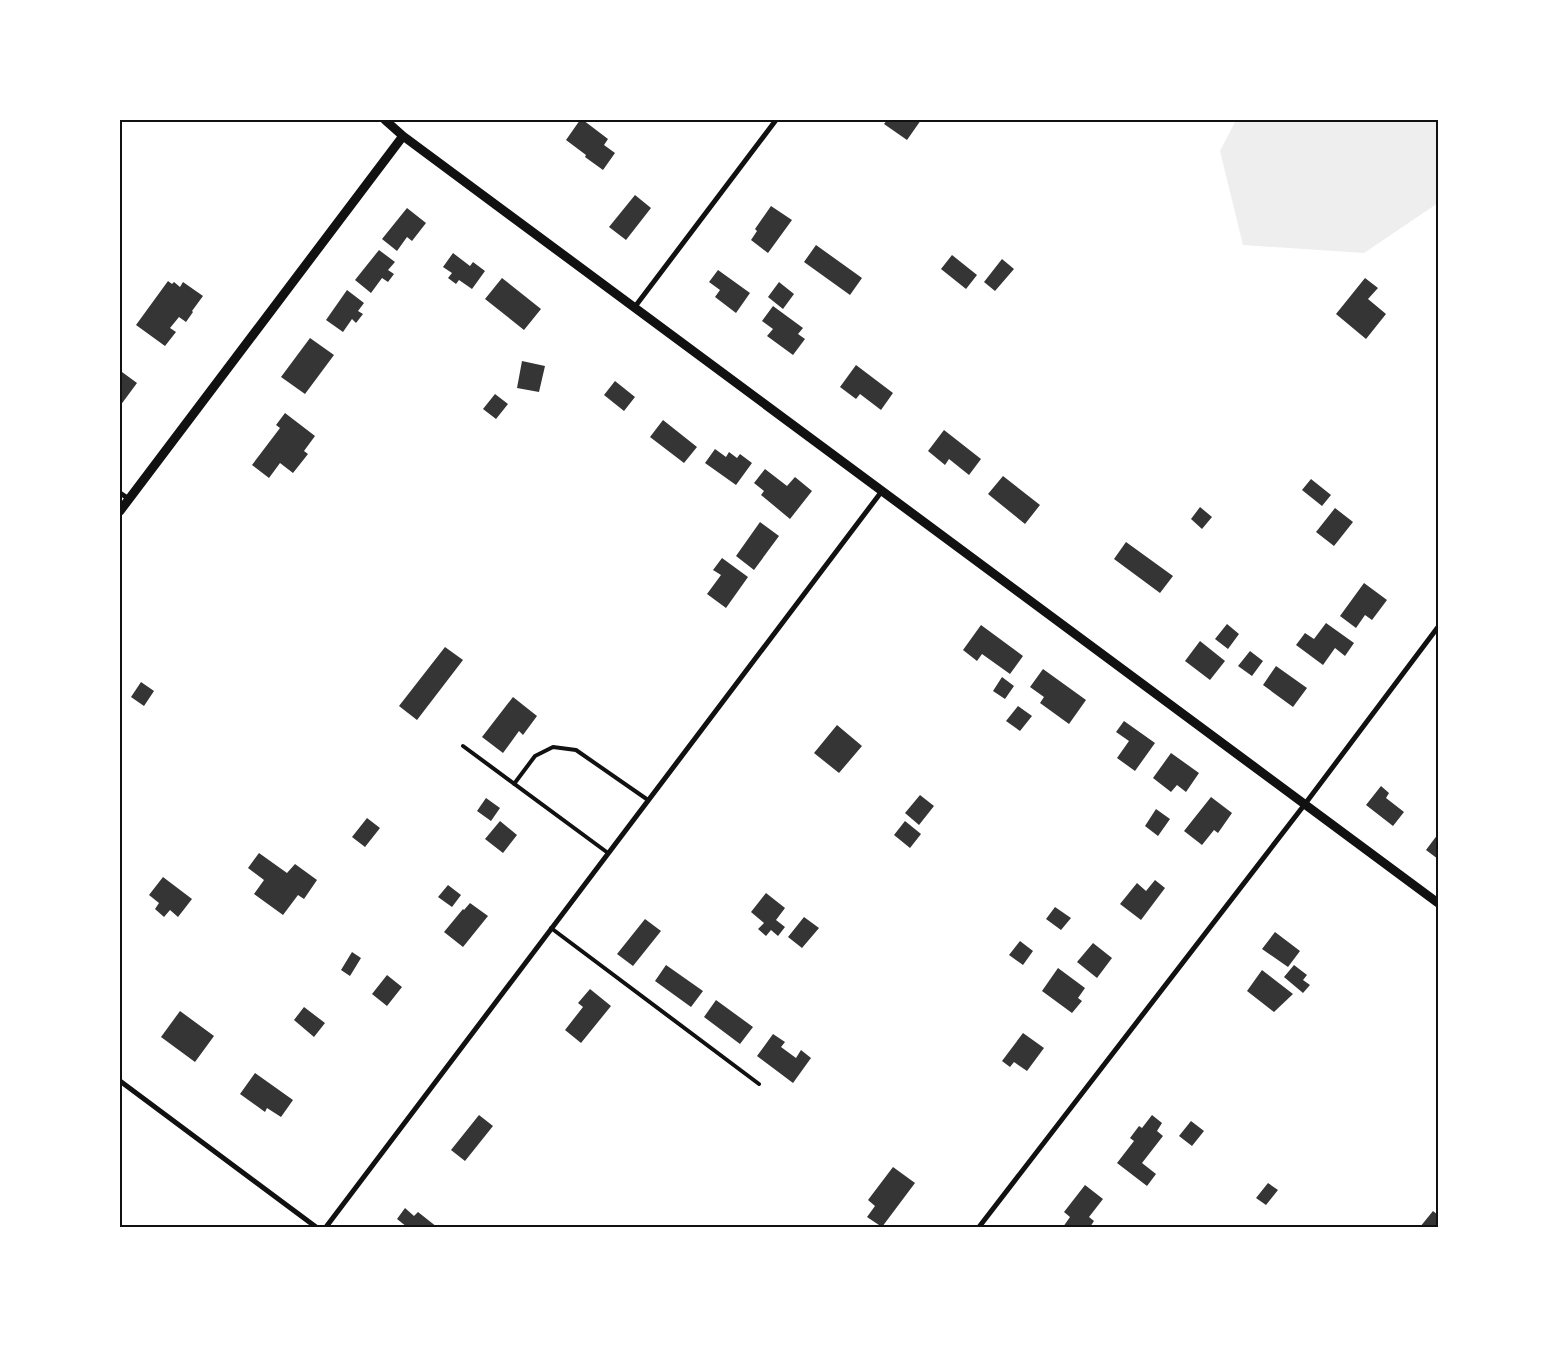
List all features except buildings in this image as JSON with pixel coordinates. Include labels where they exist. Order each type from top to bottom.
[{"type":"street","points":[[385,120],[402,136],[1438,902]]},
{"type":"street","points":[[634,308],[776,120]]},
{"type":"street","points":[[120,511],[402,136]]},
{"type":"street","points":[[326,1227],[882,490]]},
{"type":"street","points":[[120,493],[129,499]]},
{"type":"street","points":[[979,1227],[1305,804],[1438,627]]},
{"type":"street","points":[[120,1081],[316,1227]]},
{"type":"lane","points":[[463,746],[608,853]]},
{"type":"lane","points":[[514,784],[535,756],[553,747],[576,750],[648,800]]},
{"type":"lane","points":[[552,928],[759,1084]]},
{"type":"shaded area","points":[[1236,120],[1438,120],[1438,203],[1364,253],[1243,245],[1220,151]]}]
